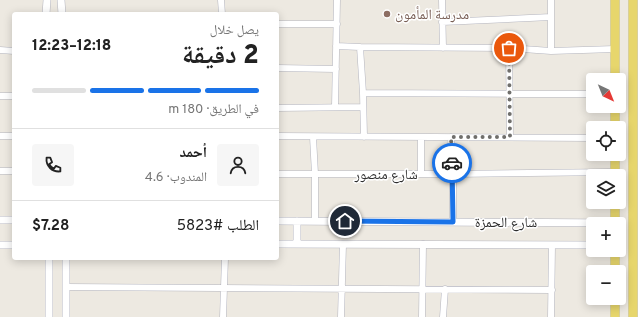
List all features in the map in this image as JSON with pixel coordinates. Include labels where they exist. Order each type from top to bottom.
[{"type":"main road","points":[[614,0],[615,73]]},
{"type":"main road","points":[[633,0],[635,23],[635,315]]},
{"type":"main road","points":[[615,305],[615,317]]},
{"type":"street","points":[[46,12],[47,0]]},
{"type":"street","points":[[61,0],[62,12]]},
{"type":"street","points":[[221,0],[222,12]]},
{"type":"street","points":[[335,107],[337,0]]},
{"type":"street","points":[[442,0],[443,48]]},
{"type":"street","points":[[551,0],[551,51]]},
{"type":"street","points":[[442,22],[551,17]]},
{"type":"street","points":[[279,24],[337,24]]},
{"type":"street","points":[[336,46],[509,48],[551,51],[615,49]]},
{"type":"street","points":[[360,47],[364,137]]},
{"type":"street","points":[[509,48],[510,137]]},
{"type":"street","points":[[0,50],[12,51]]},
{"type":"street","points":[[279,68],[336,69]]},
{"type":"street","points":[[363,93],[586,94]]},
{"type":"street","points":[[0,96],[12,96]]},
{"type":"street","points":[[279,108],[363,108]]},
{"type":"street","points":[[0,136],[12,136]]},
{"type":"street","points":[[279,136],[586,138]]},
{"type":"street","points":[[313,136],[315,221]]},
{"type":"street","points":[[421,137],[421,174]]},
{"type":"street","points":[[451,137],[453,222]]},
{"type":"street","points":[[0,172],[12,171]]},
{"type":"street","name":"شارع منصور","points":[[279,174],[586,174]]},
{"type":"street","points":[[0,220],[12,220]]},
{"type":"street","name":"شارع الحمزة","points":[[279,221],[586,223]]},
{"type":"street","points":[[297,221],[297,244]]},
{"type":"street","name":"شارع الحمزة","points":[[279,244],[586,245]]},
{"type":"street","points":[[341,317],[342,244]]},
{"type":"street","points":[[422,317],[423,244]]},
{"type":"street","points":[[0,245],[12,245]]},
{"type":"street","points":[[551,317],[552,245]]},
{"type":"street","points":[[49,260],[49,317]]},
{"type":"street","points":[[66,260],[66,317]]},
{"type":"street","points":[[223,317],[225,260]]},
{"type":"street","points":[[66,287],[552,290]]},
{"type":"street","points":[[443,317],[445,289]]},
{"type":"way so far","points":[[452,163],[451,137],[510,137],[509,48]]},
{"type":"place","name":"مدرسة المأمون","points":[[387,14]]},
{"type":"route","points":[[345,221],[453,222],[452,163]]}]
